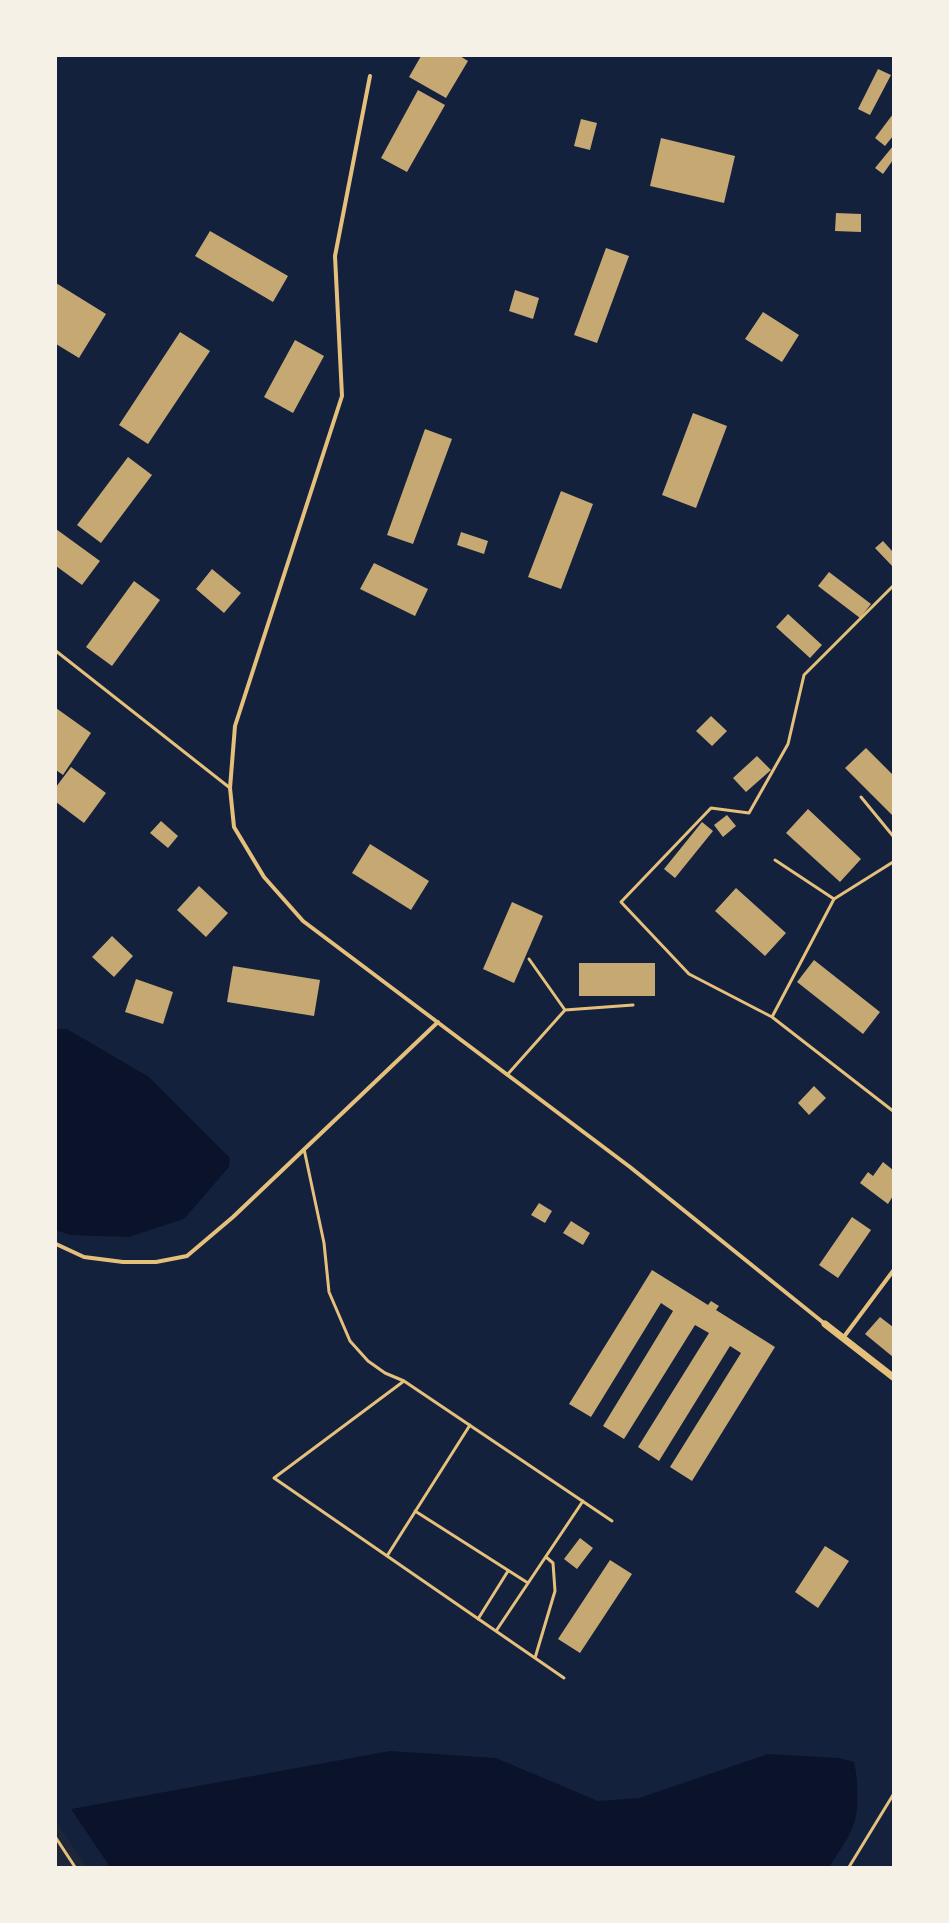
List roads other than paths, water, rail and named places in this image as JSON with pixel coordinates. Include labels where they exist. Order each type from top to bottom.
[{"type":"street","points":[[370,76],[335,256],[342,396],[235,726],[230,788],[234,827],[264,877],[303,921],[630,1168],[843,1339],[893,1377]]},
{"type":"street","points":[[56,1244],[84,1257],[123,1262],[156,1262],[187,1256],[233,1217],[438,1022]]},
{"type":"street","points":[[843,1339],[893,1271]]},
{"type":"lane","points":[[893,586],[804,675],[788,744],[749,813],[711,808],[621,902],[689,974],[772,1017],[893,1111]]},
{"type":"lane","points":[[56,651],[230,788]]},
{"type":"lane","points":[[861,797],[893,836]]},
{"type":"lane","points":[[775,860],[834,899]]},
{"type":"lane","points":[[772,1017],[834,899],[893,862]]},
{"type":"lane","points":[[529,960],[565,1010]]},
{"type":"lane","points":[[507,1075],[565,1010],[633,1005]]},
{"type":"lane","points":[[304,1149],[324,1243],[329,1292],[350,1341],[368,1361],[385,1373],[404,1381],[612,1521]]},
{"type":"lane","points":[[404,1381],[274,1478],[564,1678]]},
{"type":"lane","points":[[387,1556],[470,1425]]},
{"type":"lane","points":[[496,1631],[583,1501]]},
{"type":"lane","points":[[415,1512],[528,1583]]},
{"type":"lane","points":[[535,1658],[555,1591],[553,1563],[546,1557]]},
{"type":"lane","points":[[478,1619],[508,1571]]},
{"type":"lane","points":[[849,1867],[893,1795]]},
{"type":"lane","points":[[56,1838],[75,1867]]}]
